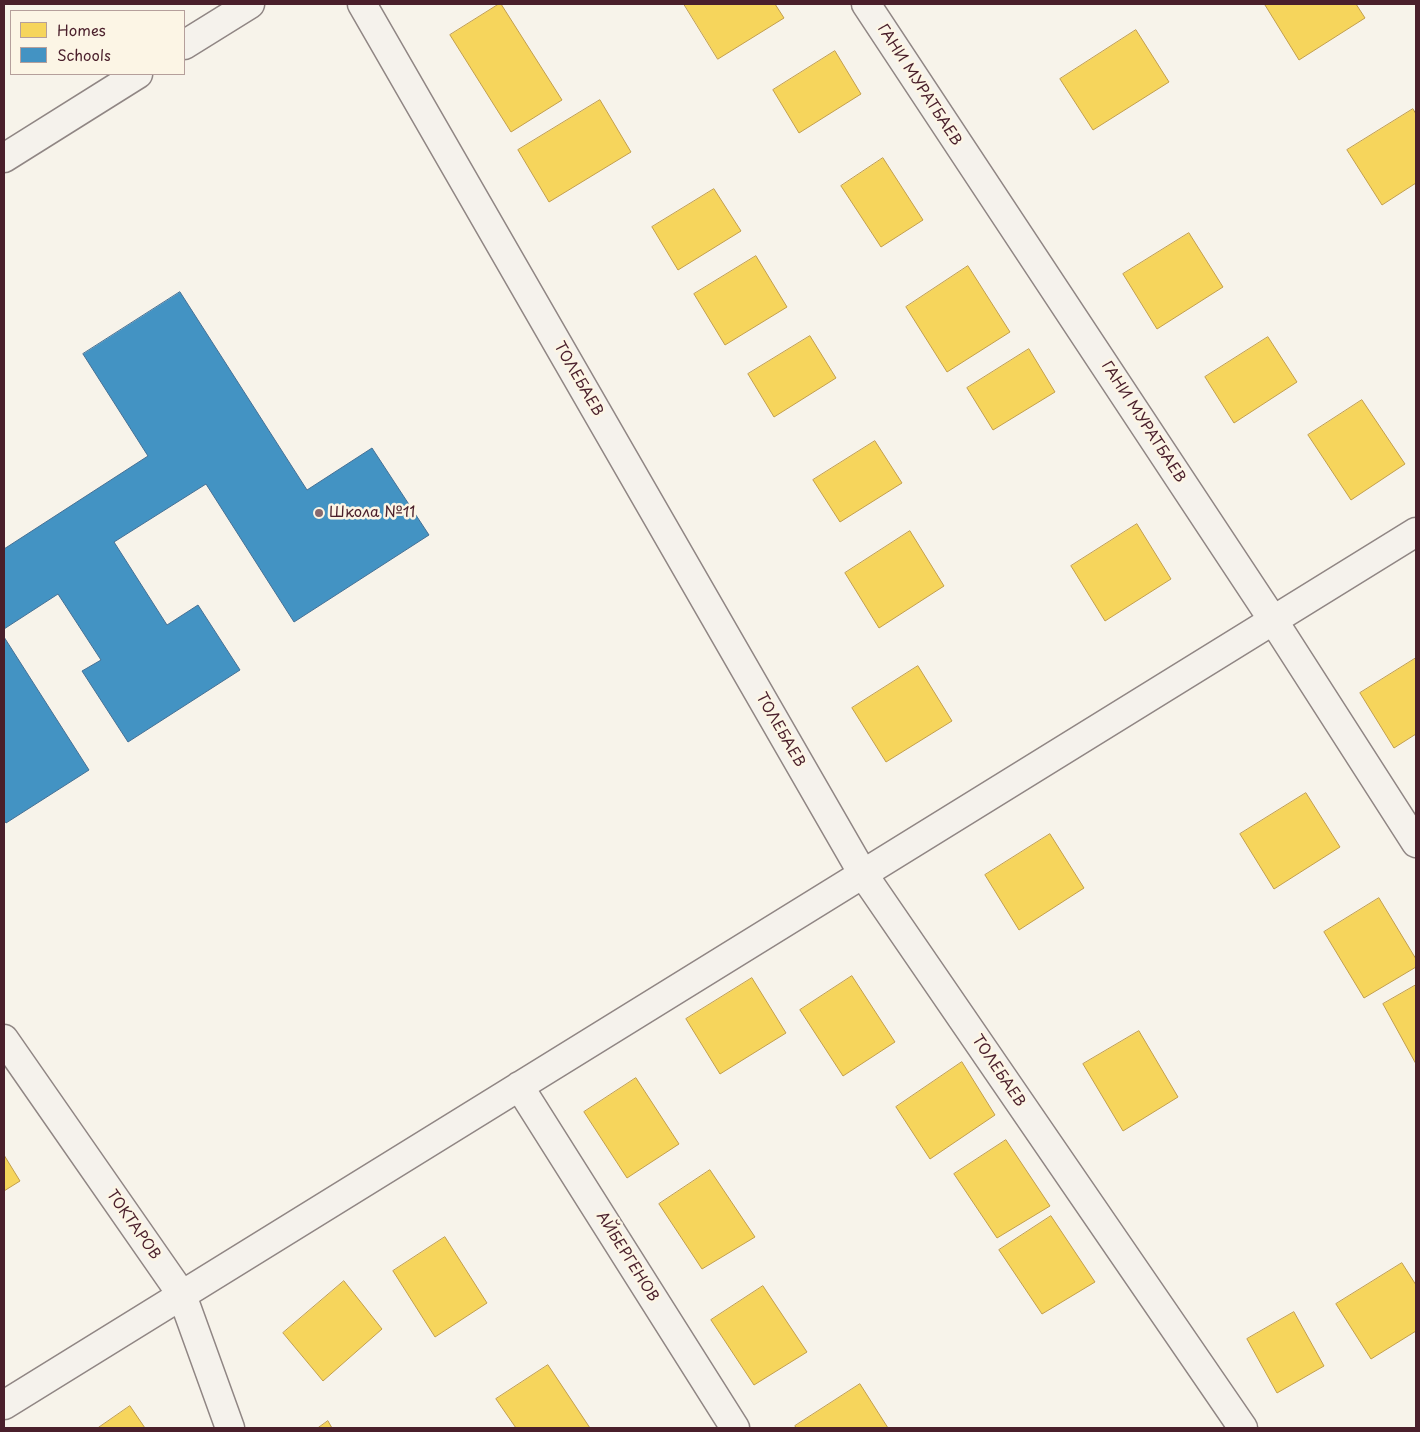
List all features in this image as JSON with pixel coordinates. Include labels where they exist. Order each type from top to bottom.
[{"type":"street","points":[[185,44],[250,4]]},
{"type":"street","name":"ТОЛЕБАЕВ","points":[[362,4],[863,874],[1244,1428]]},
{"type":"street","name":"ГАНИ МУРАТБАЕВ","points":[[866,4],[1273,620],[1416,843]]},
{"type":"street","points":[[4,158],[136,75]]},
{"type":"street","points":[[4,1405],[1416,532]]},
{"type":"street","name":"ТОКТАРОВ","points":[[4,1039],[182,1295],[230,1428]]},
{"type":"street","name":"АЙБЕРГЕНОВ","points":[[519,1086],[735,1428]]},
{"type":"building: Homes","points":[[501,4],[562,100],[511,132],[450,35]]},
{"type":"building: Homes","points":[[684,4],[775,4],[784,18],[718,59]]},
{"type":"building: Homes","points":[[1266,4],[1356,4],[1365,18],[1299,60]]},
{"type":"building: Homes","points":[[1136,30],[1169,82],[1093,130],[1060,79]]},
{"type":"building: Homes","points":[[835,51],[861,94],[799,133],[773,90]]},
{"type":"building: Homes","points":[[600,100],[631,152],[549,202],[518,150]]},
{"type":"building: Homes","points":[[1413,109],[1416,114],[1416,183],[1382,205],[1347,150]]},
{"type":"building: Homes","points":[[883,158],[923,220],[881,247],[841,186]]},
{"type":"building: Homes","points":[[714,189],[741,231],[678,270],[652,227]]},
{"type":"building: Homes","points":[[1189,233],[1223,287],[1157,329],[1123,274]]},
{"type":"building: Homes","points":[[756,256],[787,307],[725,345],[694,294]]},
{"type":"building: Homes","points":[[968,266],[1010,332],[947,372],[906,307]]},
{"type":"building: Homes","points":[[810,336],[836,378],[774,417],[748,374]]},
{"type":"building: Homes","points":[[1268,337],[1297,382],[1234,423],[1205,377]]},
{"type":"building: Homes","points":[[1029,349],[1055,392],[993,430],[967,388]]},
{"type":"building: Homes","points":[[1362,400],[1405,464],[1351,500],[1308,435]]},
{"type":"building: Homes","points":[[875,441],[902,483],[840,522],[813,480]]},
{"type":"building: Homes","points":[[1137,524],[1171,579],[1105,621],[1071,566]]},
{"type":"building: Homes","points":[[910,531],[944,586],[879,628],[845,573]]},
{"type":"building: Homes","points":[[1416,658],[1416,734],[1394,748],[1360,693]]},
{"type":"building: Homes","points":[[918,666],[952,721],[886,762],[852,708]]},
{"type":"building: Homes","points":[[1306,793],[1340,847],[1274,889],[1240,834]]},
{"type":"building: Homes","points":[[1050,834],[1084,888],[1019,930],[985,875]]},
{"type":"building: Homes","points":[[1379,898],[1416,959],[1416,967],[1364,998],[1324,932]]},
{"type":"building: Homes","points":[[852,976],[895,1042],[843,1076],[800,1010]]},
{"type":"building: Homes","points":[[752,978],[786,1033],[720,1074],[686,1019]]},
{"type":"building: Homes","points":[[1416,985],[1416,1064],[1383,1004]]},
{"type":"building: Homes","points":[[1139,1031],[1178,1097],[1123,1131],[1083,1064]]},
{"type":"building: Homes","points":[[962,1062],[995,1115],[930,1159],[896,1107]]},
{"type":"building: Homes","points":[[636,1078],[679,1144],[627,1178],[584,1112]]},
{"type":"building: Homes","points":[[1006,1140],[1050,1206],[997,1238],[954,1174]]},
{"type":"building: Homes","points":[[4,1155],[20,1181],[4,1191]]},
{"type":"building: Homes","points":[[710,1170],[755,1237],[702,1269],[659,1204]]},
{"type":"building: Homes","points":[[1051,1216],[1095,1282],[1042,1314],[999,1250]]},
{"type":"building: Homes","points":[[445,1237],[487,1303],[435,1337],[393,1271]]},
{"type":"building: Homes","points":[[1402,1263],[1416,1285],[1416,1331],[1371,1359],[1336,1304]]},
{"type":"building: Homes","points":[[344,1281],[382,1329],[323,1381],[283,1333]]},
{"type":"building: Homes","points":[[763,1286],[807,1352],[754,1385],[711,1320]]},
{"type":"building: Homes","points":[[1294,1312],[1324,1366],[1277,1393],[1247,1339]]},
{"type":"building: Homes","points":[[548,1365],[590,1428],[516,1428],[496,1399]]},
{"type":"building: Homes","points":[[860,1384],[888,1428],[796,1428],[795,1426]]},
{"type":"building: Homes","points":[[130,1406],[145,1428],[98,1428]]},
{"type":"building: Homes","points":[[328,1421],[332,1428],[318,1428]]},
{"type":"building: Schools","name":"Школа №11","points":[[180,292],[307,490],[372,448],[429,535],[294,622],[206,484],[114,542],[167,625],[198,605],[240,670],[128,742],[82,671],[101,660],[58,594],[4,629],[4,549],[148,456],[83,354]]},
{"type":"building: Schools","points":[[4,637],[89,770],[6,823],[4,820]]},
{"type":"place","name":"Школа №11","points":[[319,513]]}]
